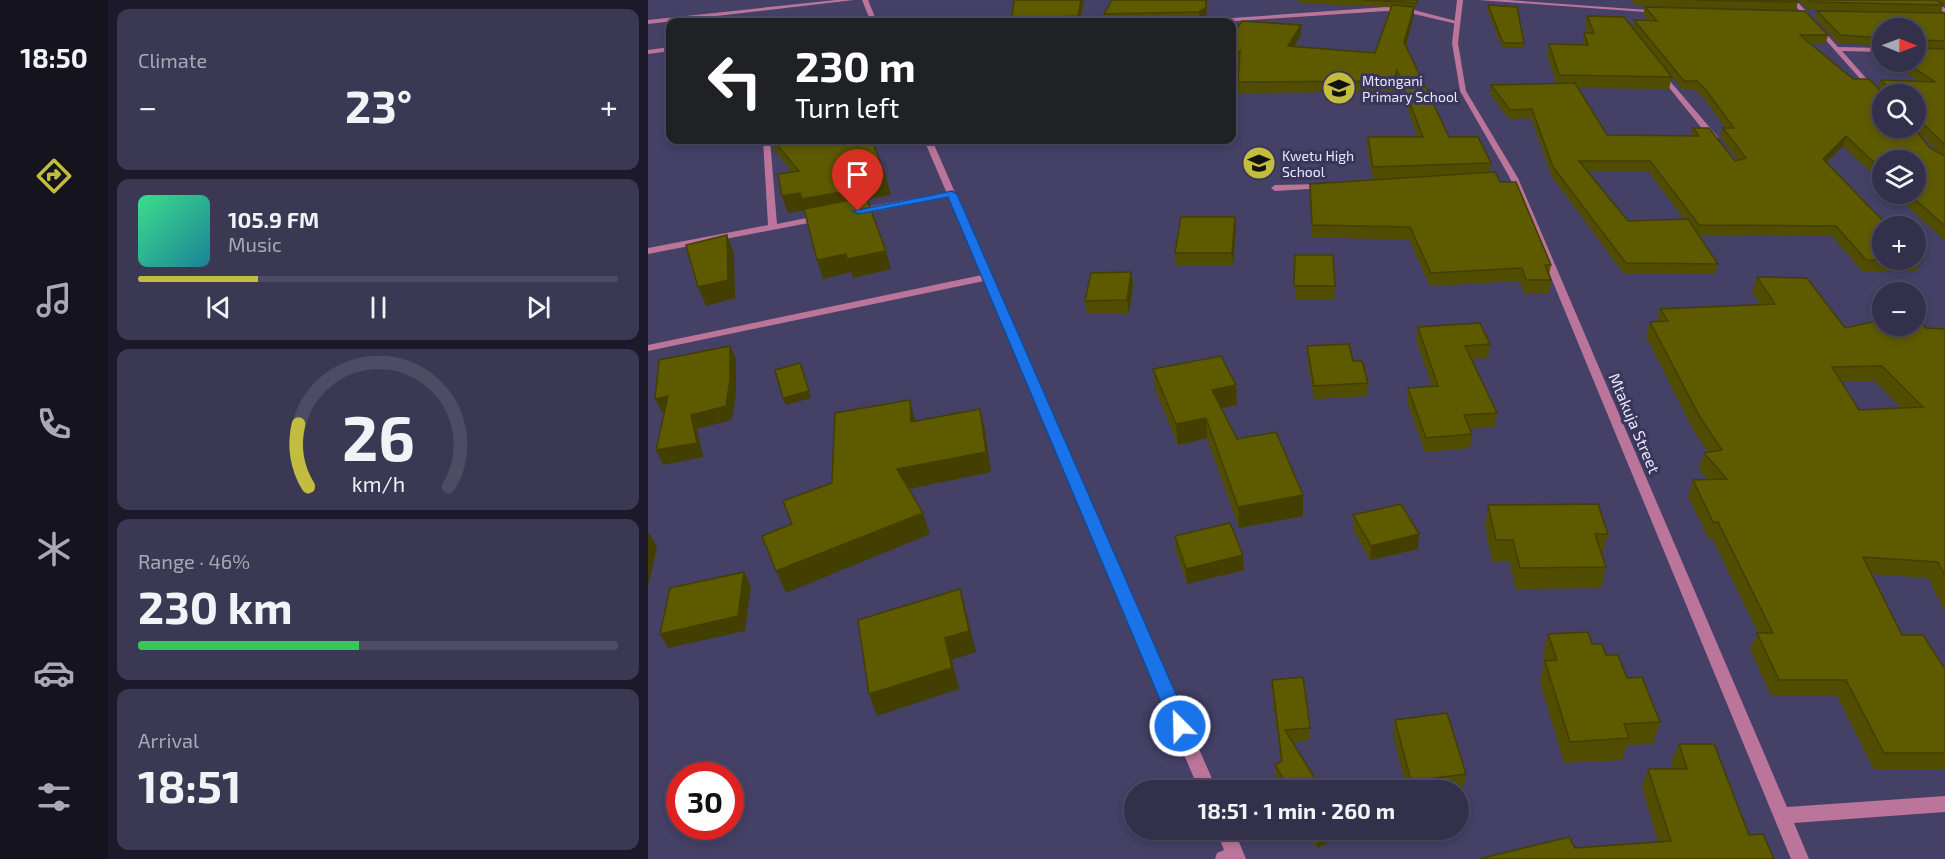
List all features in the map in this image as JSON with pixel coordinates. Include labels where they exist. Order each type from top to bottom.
[{"type":"street","points":[[685,18],[851,0]]},
{"type":"street","points":[[865,0],[872,18]]},
{"type":"street","name":"Mtakuja Street","points":[[1460,0],[1455,43],[1463,92],[1508,178],[1800,859]]},
{"type":"street","points":[[1481,0],[1670,11]]},
{"type":"street","points":[[1616,0],[1624,10],[1625,19]]},
{"type":"street","points":[[1792,0],[1872,88]]},
{"type":"street","points":[[1929,0],[1945,11]]},
{"type":"street","points":[[1236,20],[1386,9],[1414,12],[1457,22]]},
{"type":"street","points":[[1796,15],[1819,15]]},
{"type":"street","points":[[648,22],[666,20]]},
{"type":"street","points":[[1838,49],[1872,51]]},
{"type":"street","points":[[648,52],[666,50]]},
{"type":"street","points":[[1653,63],[1723,149]]},
{"type":"street","points":[[766,144],[773,228]]},
{"type":"street","points":[[930,144],[1204,780]]},
{"type":"street","points":[[1275,188],[1335,185]]},
{"type":"street","points":[[843,214],[952,194]]},
{"type":"street","points":[[648,251],[832,216]]},
{"type":"street","points":[[648,348],[988,277]]},
{"type":"street","points":[[1782,816],[1945,804]]},
{"type":"street","points":[[1228,840],[1233,859]]},
{"type":"building","points":[[1014,0],[1081,0],[1078,16],[1012,18]]},
{"type":"building","points":[[1112,0],[1206,0],[1206,8],[1199,12],[1104,14]]},
{"type":"building","points":[[1363,0],[1417,0],[1417,3]]},
{"type":"building","points":[[1695,0],[1796,0],[1798,2]]},
{"type":"building","points":[[1808,0],[1936,0],[1943,5],[1810,2]]},
{"type":"building","points":[[1392,5],[1414,7],[1404,42],[1449,137],[1478,137],[1491,163],[1373,167],[1368,137],[1423,137],[1397,70],[1393,81],[1238,82],[1240,51],[1236,51],[1236,30],[1242,21],[1301,25],[1288,46],[1375,53]]},
{"type":"building","points":[[1488,5],[1517,7],[1524,43],[1503,43]]},
{"type":"building","points":[[1645,7],[1805,11],[1828,35],[1800,35],[1853,79],[1869,79],[1874,84],[1872,84],[1872,138],[1922,138],[1930,148],[1945,156],[1945,226],[1920,204],[1926,204],[1926,150],[1872,150],[1872,161],[1846,136],[1823,159],[1878,216],[1872,216],[1872,260],[1866,260],[1836,226],[1699,225],[1650,161],[1579,161],[1628,221],[1688,219],[1718,264],[1626,263],[1553,167],[1532,109],[1510,110],[1491,85],[1575,83],[1607,135],[1699,136],[1693,128],[1709,128],[1735,161],[1746,158],[1723,128],[1734,128],[1706,90],[1697,81],[1684,81],[1634,20],[1657,21]]},
{"type":"building","points":[[1817,11],[1945,13],[1945,41],[1926,40],[1926,18],[1872,18],[1872,37],[1840,35]]},
{"type":"building","points":[[1587,16],[1624,17],[1672,77],[1559,75],[1549,44],[1588,45],[1584,33],[1594,33]]},
{"type":"building","points":[[1926,48],[1945,49],[1945,145],[1926,127],[1926,84],[1884,84],[1881,80],[1935,82],[1920,72],[1926,72]]},
{"type":"building","points":[[776,144],[873,144],[886,178],[861,182],[863,188],[802,199],[800,193],[782,196],[778,174],[799,171]]},
{"type":"building","points":[[1495,172],[1500,182],[1516,182],[1551,265],[1545,265],[1551,280],[1526,280],[1522,268],[1431,273],[1410,227],[1312,225],[1310,184]]},
{"type":"building","points":[[866,197],[886,251],[847,259],[846,254],[817,260],[804,209]]},
{"type":"building","points":[[1181,217],[1235,217],[1232,253],[1175,253]]},
{"type":"building","points":[[727,235],[728,280],[698,287],[686,245]]},
{"type":"building","points":[[1295,255],[1333,255],[1335,286],[1294,286]]},
{"type":"building","points":[[1131,272],[1127,300],[1085,301],[1091,273]]},
{"type":"building","points":[[1757,277],[1807,278],[1845,328],[1872,322],[1872,336],[1926,336],[1926,328],[1945,329],[1945,576],[1938,562],[1863,557],[1902,635],[1923,635],[1945,669],[1945,753],[1884,753],[1846,680],[1779,680],[1757,633],[1773,633],[1718,522],[1713,522],[1693,480],[1727,479],[1704,453],[1722,450],[1700,417],[1650,322],[1668,321],[1660,309],[1775,304]],"holes":[[[1882,366],[1923,407],[1859,410],[1832,367]]]},
{"type":"building","points":[[1480,323],[1490,344],[1465,346],[1497,413],[1464,415],[1472,434],[1426,438],[1408,388],[1438,386],[1418,327]]},
{"type":"building","points":[[1349,344],[1353,361],[1362,361],[1368,383],[1314,386],[1307,346]]},
{"type":"building","points":[[730,346],[730,379],[726,406],[691,415],[697,443],[656,450],[668,396],[655,399],[659,360]]},
{"type":"building","points":[[1221,356],[1236,385],[1212,390],[1237,439],[1276,432],[1303,495],[1238,507],[1206,418],[1176,424],[1153,369]]},
{"type":"building","points":[[800,363],[809,391],[783,398],[775,370]]},
{"type":"building","points":[[910,400],[911,422],[980,409],[986,452],[897,469],[923,513],[776,571],[762,536],[792,524],[783,501],[832,483],[835,413]]},
{"type":"building","points":[[1401,504],[1419,534],[1371,546],[1353,515]]},
{"type":"building","points":[[1598,504],[1608,534],[1595,534],[1606,567],[1520,568],[1513,540],[1496,540],[1488,505]]},
{"type":"building","points":[[1230,523],[1243,555],[1186,569],[1175,536]]},
{"type":"building","points":[[744,572],[738,616],[660,634],[670,588]]},
{"type":"building","points":[[960,589],[969,631],[945,638],[952,668],[869,694],[858,620]]},
{"type":"building","points":[[1588,632],[1592,644],[1602,644],[1606,655],[1618,655],[1627,678],[1642,677],[1660,722],[1624,724],[1629,738],[1570,742],[1545,661],[1557,660],[1548,634]]},
{"type":"building","points":[[1303,677],[1310,728],[1285,730],[1316,780],[1284,780],[1275,765],[1282,761],[1272,680]]},
{"type":"building","points":[[1447,713],[1466,774],[1411,780],[1395,720]]},
{"type":"building","points":[[1679,744],[1714,744],[1749,835],[1763,834],[1774,859],[1479,859],[1569,837],[1575,848],[1671,841],[1648,769],[1687,769]]},
{"type":"place","name":"Mtongani Primary School","points":[[1339,88]]},
{"type":"place","name":"Kwetu High School","points":[[1259,163]]},
{"type":"route","points":[[858,211],[952,194],[1180,726]]}]
